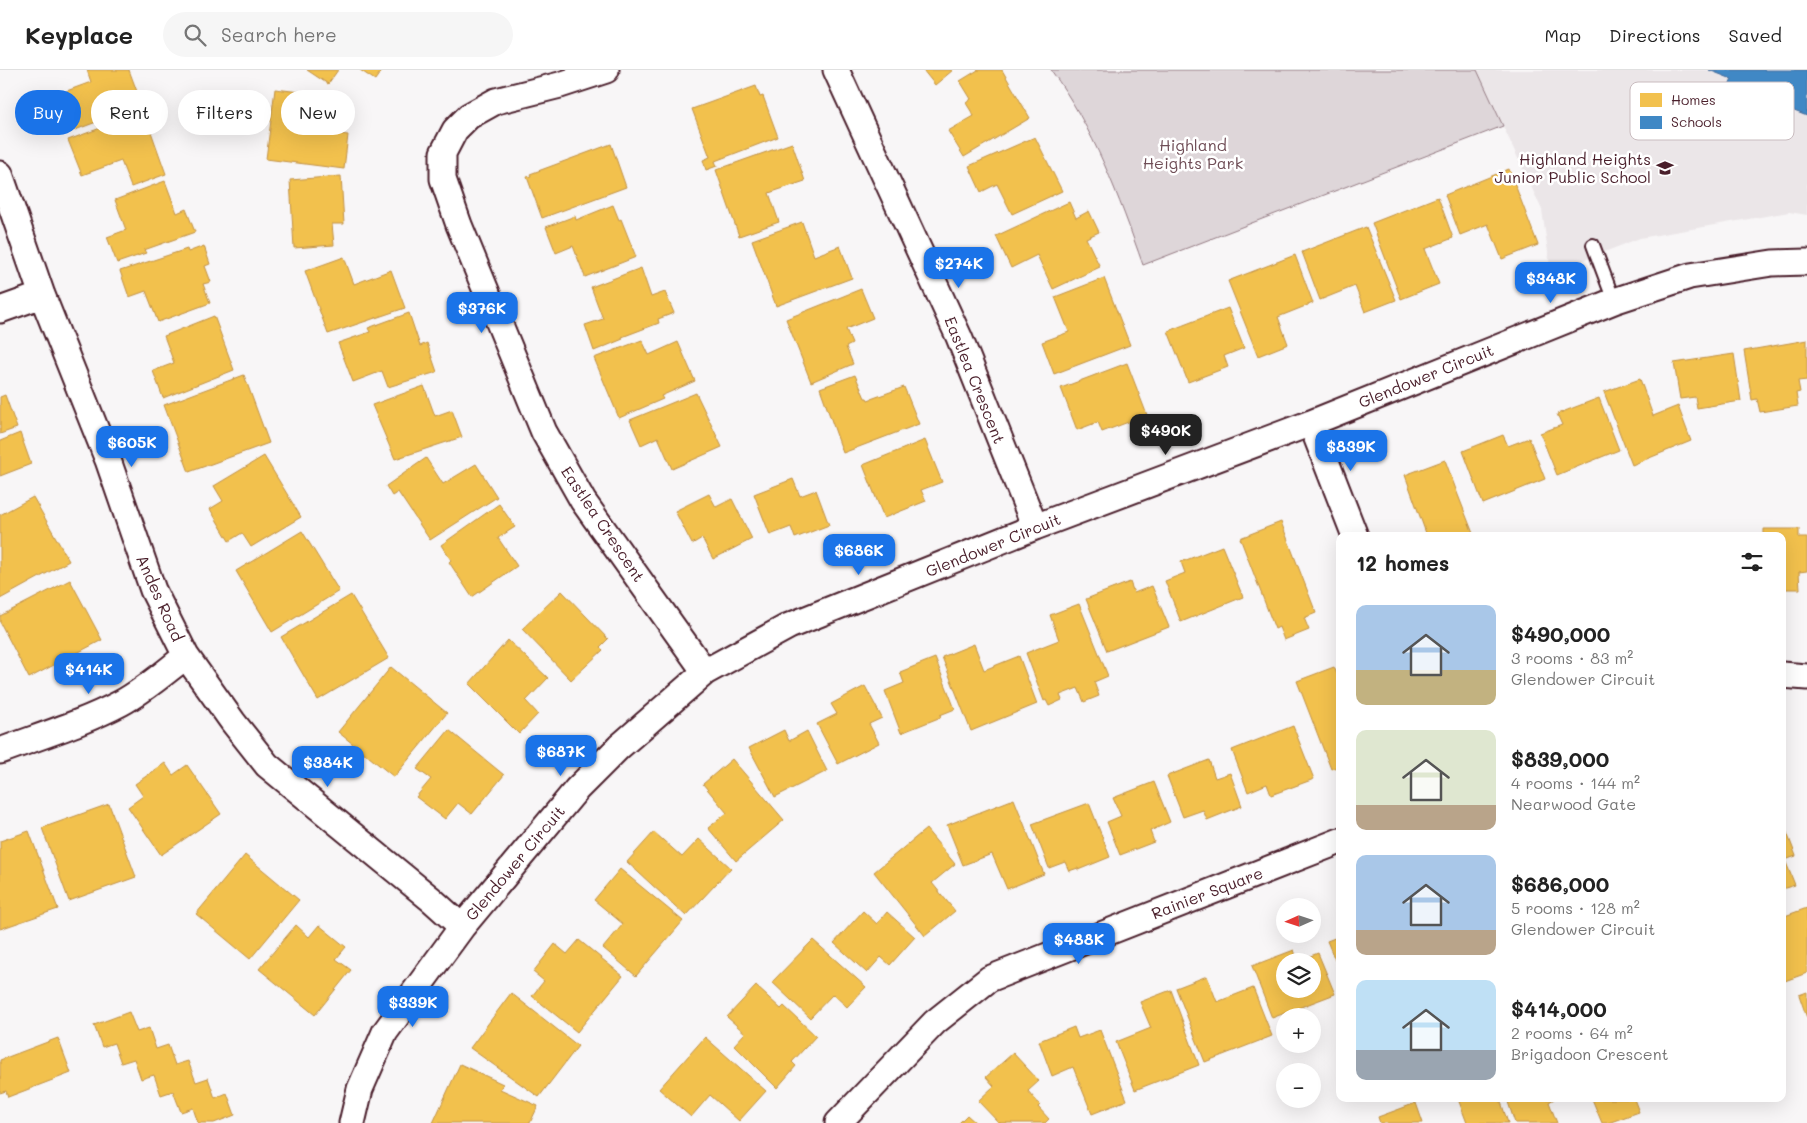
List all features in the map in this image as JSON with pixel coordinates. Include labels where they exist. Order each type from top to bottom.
[{"type":"street","name":"Eastlea Crescent","points":[[606,70],[560,85],[496,101],[469,116],[455,130],[442,153],[443,179],[459,225],[544,432],[583,501],[705,672]]},
{"type":"street","name":"Eastlea Crescent","points":[[836,70],[959,337],[1035,528]]},
{"type":"street","name":"Andes Road","points":[[0,174],[42,295],[108,460],[153,590],[186,656],[233,722],[267,765],[432,900],[462,927]]},
{"type":"street","name":"Glendower Circuit","points":[[352,1123],[360,1089],[385,1032],[462,927],[577,789],[619,747],[705,672],[789,626],[1035,528],[1311,423],[1614,300],[1690,276],[1772,263],[1807,262]]},
{"type":"street","points":[[0,310],[42,295]]},
{"type":"street","points":[[1311,423],[1353,532]]},
{"type":"street","points":[[0,751],[86,719],[122,702],[159,678],[186,656]]},
{"type":"street","points":[[1786,675],[1807,677]]},
{"type":"street","name":"Rainier Square","points":[[838,1123],[935,1022],[989,979],[1336,843]]},
{"type":"lane","points":[[1593,245],[1614,300]]},
{"type":"shaded area","name":"Highland Heights Junior Public School","points":[[1477,70],[1807,70],[1807,215],[1789,212],[1640,238],[1551,273],[1542,210]]},
{"type":"green space","name":"Highland Heights Park","points":[[1051,70],[1477,70],[1503,126],[1143,265],[1115,189],[1093,140]]},
{"type":"building: Homes","points":[[87,70],[129,70],[136,90],[91,90],[91,124],[81,128],[81,90],[69,90],[91,82]]},
{"type":"building: Homes","points":[[307,70],[338,70],[328,84]]},
{"type":"building: Homes","points":[[360,70],[382,70],[375,80]]},
{"type":"building: Homes","points":[[923,70],[953,70],[935,85]]},
{"type":"building: Homes","points":[[978,70],[1002,70],[1030,118],[964,157],[948,131],[974,116],[966,103],[971,99],[960,81]]},
{"type":"building: Homes","points":[[756,86],[760,97],[763,96],[778,137],[715,161],[717,166],[706,170],[703,160],[710,157],[692,109]]},
{"type":"building: Homes","points":[[275,89],[284,90],[281,90],[281,135],[348,135],[344,169],[266,159],[269,135],[271,135]]},
{"type":"building: Homes","points":[[91,132],[91,135],[152,135],[166,174],[131,187],[121,161],[82,175],[68,140]]},
{"type":"building: Homes","points":[[1035,137],[1062,191],[1012,214],[997,184],[981,192],[969,166]]},
{"type":"building: Homes","points":[[792,143],[805,181],[769,193],[779,222],[739,236],[716,170]]},
{"type":"building: Homes","points":[[611,144],[626,187],[542,218],[527,177],[531,176],[530,174]]},
{"type":"building: Homes","points":[[1509,169],[1538,245],[1502,259],[1488,224],[1460,235],[1445,195]]},
{"type":"building: Homes","points":[[341,176],[344,224],[332,224],[334,245],[294,248],[290,180]]},
{"type":"building: Homes","points":[[165,181],[177,213],[186,209],[195,232],[144,250],[146,253],[117,263],[107,237],[126,230],[115,200]]},
{"type":"building: Homes","points":[[1438,197],[1453,238],[1425,249],[1439,284],[1401,299],[1372,223]]},
{"type":"building: Homes","points":[[1069,202],[1076,218],[1089,211],[1099,232],[1086,238],[1100,267],[1053,289],[1037,255],[1011,268],[996,236]]},
{"type":"building: Homes","points":[[613,205],[619,220],[621,219],[636,257],[585,277],[573,246],[556,253],[546,227],[575,216],[576,220]]},
{"type":"building: Homes","points":[[802,222],[814,256],[840,246],[852,278],[776,306],[752,240]]},
{"type":"building: Homes","points":[[1366,227],[1396,300],[1365,312],[1355,286],[1320,300],[1302,252]]},
{"type":"building: Homes","points":[[204,246],[210,264],[205,266],[211,282],[203,284],[210,303],[158,322],[146,291],[129,297],[120,271],[187,249],[188,252]]},
{"type":"building: Homes","points":[[1295,255],[1313,303],[1278,317],[1288,344],[1258,356],[1228,281]]},
{"type":"building: Homes","points":[[344,257],[354,284],[391,270],[405,308],[328,334],[305,271]]},
{"type":"building: Homes","points":[[641,268],[651,297],[665,292],[674,313],[658,319],[659,323],[622,337],[623,339],[594,351],[585,325],[603,319],[591,287]]},
{"type":"building: Homes","points":[[1104,278],[1130,345],[1054,374],[1042,342],[1069,332],[1055,297]]},
{"type":"building: Homes","points":[[861,289],[873,318],[846,329],[852,344],[846,347],[853,364],[811,382],[786,319]]},
{"type":"building: Homes","points":[[1228,308],[1244,348],[1224,356],[1228,367],[1188,382],[1168,331]]},
{"type":"building: Homes","points":[[409,313],[420,346],[427,343],[437,372],[388,387],[382,371],[353,382],[338,343],[370,332],[368,328]]},
{"type":"building: Homes","points":[[214,316],[234,370],[163,398],[153,371],[174,363],[164,336]]},
{"type":"building: Homes","points":[[642,340],[649,355],[678,342],[695,381],[661,396],[663,399],[619,418],[594,358]]},
{"type":"building: Homes","points":[[1807,340],[1807,380],[1798,381],[1800,392],[1796,393],[1798,406],[1760,412],[1757,399],[1752,400],[1744,351]]},
{"type":"building: Homes","points":[[1734,354],[1741,401],[1697,408],[1695,397],[1680,399],[1674,363]]},
{"type":"building: Homes","points":[[1127,363],[1147,415],[1102,432],[1098,422],[1077,430],[1061,388]]},
{"type":"building: Homes","points":[[244,375],[269,443],[189,472],[164,405]]},
{"type":"building: Homes","points":[[855,375],[865,398],[868,400],[904,387],[919,424],[843,453],[820,388]]},
{"type":"building: Homes","points":[[1640,379],[1653,416],[1678,406],[1691,441],[1632,465],[1604,392]]},
{"type":"building: Homes","points":[[424,386],[435,416],[452,410],[462,437],[395,459],[372,405]]},
{"type":"building: Homes","points":[[696,393],[722,447],[672,469],[658,437],[641,445],[630,420]]},
{"type":"building: Homes","points":[[5,395],[17,428],[0,434],[0,397]]},
{"type":"building: Homes","points":[[1599,398],[1619,450],[1557,475],[1540,433],[1562,425],[1557,414]]},
{"type":"building: Homes","points":[[20,433],[31,464],[0,476],[0,441]]},
{"type":"building: Homes","points":[[1503,435],[1508,446],[1529,438],[1545,479],[1483,504],[1463,451]]},
{"type":"building: Homes","points":[[925,440],[942,482],[921,490],[926,501],[884,518],[863,465]]},
{"type":"building: Homes","points":[[264,456],[301,517],[251,547],[242,533],[229,541],[210,509],[223,501],[214,486]]},
{"type":"building: Homes","points":[[426,458],[443,484],[476,464],[497,497],[430,540],[398,492],[392,496],[386,486]]},
{"type":"building: Homes","points":[[1445,460],[1472,532],[1426,532],[1405,475]]},
{"type":"building: Homes","points":[[793,479],[800,496],[816,490],[829,525],[795,538],[791,527],[770,535],[754,494]]},
{"type":"building: Homes","points":[[709,494],[716,507],[732,499],[752,539],[713,559],[702,538],[692,544],[675,511]]},
{"type":"building: Homes","points":[[33,497],[69,561],[0,599],[0,515]]},
{"type":"building: Homes","points":[[499,504],[515,527],[498,538],[517,566],[472,597],[449,562],[451,560],[441,545]]},
{"type":"building: Homes","points":[[1281,522],[1316,613],[1304,618],[1309,630],[1284,640],[1279,627],[1275,629],[1240,538]]},
{"type":"building: Homes","points":[[1764,529],[1799,529],[1799,538],[1807,538],[1807,571],[1799,572],[1800,589],[1786,589],[1786,532],[1764,532]]},
{"type":"building: Homes","points":[[302,531],[339,591],[272,632],[236,571]]},
{"type":"building: Homes","points":[[1222,546],[1243,597],[1181,622],[1165,581],[1185,573],[1181,562]]},
{"type":"building: Homes","points":[[70,580],[102,640],[29,678],[0,622],[0,616]]},
{"type":"building: Homes","points":[[1130,582],[1134,593],[1152,586],[1169,627],[1107,651],[1086,599]]},
{"type":"building: Homes","points":[[562,591],[608,639],[600,647],[603,650],[571,680],[522,629]]},
{"type":"building: Homes","points":[[351,595],[389,658],[318,700],[281,637]]},
{"type":"building: Homes","points":[[1079,604],[1108,676],[1094,682],[1099,696],[1084,702],[1078,688],[1060,695],[1062,700],[1049,706],[1046,700],[1044,701],[1026,653],[1059,640],[1050,615]]},
{"type":"building: Homes","points":[[508,640],[548,678],[526,701],[538,714],[519,734],[469,684]]},
{"type":"building: Homes","points":[[974,644],[984,670],[1019,656],[1037,704],[971,731],[942,657]]},
{"type":"building: Homes","points":[[935,658],[955,709],[940,715],[941,717],[901,733],[885,691],[904,683],[900,672]]},
{"type":"building: Homes","points":[[391,667],[447,713],[394,777],[338,732]]},
{"type":"building: Homes","points":[[1334,667],[1336,672],[1336,767],[1331,769],[1297,681]]},
{"type":"building: Homes","points":[[865,686],[882,718],[869,724],[879,743],[838,764],[817,724],[837,714],[831,704]]},
{"type":"building: Homes","points":[[1293,726],[1314,779],[1271,795],[1267,784],[1248,792],[1232,750]]},
{"type":"building: Homes","points":[[449,730],[504,775],[472,814],[458,803],[445,819],[416,797],[431,779],[417,769]]},
{"type":"building: Homes","points":[[784,730],[789,741],[807,731],[827,771],[775,797],[749,748]]},
{"type":"building: Homes","points":[[732,759],[784,820],[736,861],[708,828],[727,813],[703,784]]},
{"type":"building: Homes","points":[[1209,760],[1215,778],[1230,773],[1242,806],[1207,820],[1203,810],[1183,817],[1167,776]]},
{"type":"building: Homes","points":[[165,763],[173,775],[187,765],[221,814],[161,855],[128,807],[143,796],[135,784]]},
{"type":"building: Homes","points":[[1154,782],[1170,822],[1150,831],[1154,842],[1120,855],[1107,822],[1121,816],[1113,798]]},
{"type":"building: Homes","points":[[1014,799],[1044,874],[1007,889],[992,854],[963,865],[947,825]]},
{"type":"building: Homes","points":[[1089,803],[1110,857],[1078,870],[1078,868],[1069,871],[1065,862],[1049,868],[1032,824]]},
{"type":"building: Homes","points":[[109,804],[136,877],[69,901],[42,828]]},
{"type":"building: Homes","points":[[926,829],[955,864],[932,883],[955,911],[925,936],[874,872]]},
{"type":"building: Homes","points":[[1786,830],[1796,856],[1786,860]]},
{"type":"building: Homes","points":[[29,831],[58,909],[0,929],[0,841]]},
{"type":"building: Homes","points":[[654,832],[682,857],[699,839],[731,868],[686,916],[627,862]]},
{"type":"building: Homes","points":[[245,855],[299,900],[250,959],[196,914]]},
{"type":"building: Homes","points":[[1786,862],[1795,885],[1786,888]]},
{"type":"building: Homes","points":[[620,869],[683,921],[636,976],[603,948],[623,924],[594,900]]},
{"type":"building: Homes","points":[[1807,908],[1807,973],[1786,981],[1786,916]]},
{"type":"building: Homes","points":[[863,911],[877,924],[887,912],[915,937],[890,965],[881,957],[867,973],[834,943]]},
{"type":"building: Homes","points":[[296,925],[309,937],[319,925],[346,947],[336,959],[351,970],[315,1015],[259,969]]},
{"type":"building: Homes","points":[[1336,938],[1336,962],[1327,941]]},
{"type":"building: Homes","points":[[579,940],[623,976],[577,1032],[532,996],[544,981],[533,972],[555,944],[567,954]]},
{"type":"building: Homes","points":[[813,940],[866,987],[847,1007],[833,994],[810,1018],[772,982]]},
{"type":"building: Homes","points":[[1276,957],[1276,998],[1321,998],[1321,960],[1335,994],[1298,1008],[1276,1008],[1276,1016],[1272,1018],[1252,966]]},
{"type":"building: Homes","points":[[1207,976],[1217,1002],[1253,988],[1272,1036],[1205,1062],[1176,988]]},
{"type":"building: Homes","points":[[756,986],[781,1009],[784,1006],[816,1036],[792,1062],[796,1066],[777,1088],[734,1045],[745,1033],[727,1017]]},
{"type":"building: Homes","points":[[1171,990],[1199,1065],[1135,1090],[1116,1042],[1151,1028],[1140,1002]]},
{"type":"building: Homes","points":[[1807,992],[1807,1018],[1799,995]]},
{"type":"building: Homes","points":[[511,993],[578,1046],[539,1097],[470,1048]]},
{"type":"building: Homes","points":[[129,1012],[137,1032],[149,1028],[156,1049],[168,1045],[175,1065],[188,1061],[196,1082],[208,1078],[215,1098],[227,1093],[235,1115],[214,1123],[198,1123],[193,1108],[181,1112],[173,1091],[161,1095],[154,1075],[141,1079],[134,1059],[121,1063],[114,1043],[102,1047],[94,1025]]},
{"type":"building: Homes","points":[[1074,1027],[1078,1038],[1100,1030],[1127,1100],[1092,1114],[1073,1067],[1052,1076],[1039,1041]]},
{"type":"building: Homes","points":[[705,1037],[766,1091],[739,1121],[710,1095],[691,1117],[659,1089]]},
{"type":"building: Homes","points":[[58,1038],[71,1073],[8,1097],[6,1091],[0,1093],[0,1060]]},
{"type":"building: Homes","points":[[1013,1053],[1039,1081],[1028,1091],[1040,1105],[1038,1107],[1049,1119],[1045,1123],[999,1123],[978,1101],[994,1086],[986,1077]]},
{"type":"building: Homes","points":[[460,1064],[503,1084],[500,1089],[538,1106],[530,1123],[433,1123]]},
{"type":"building: Homes","points":[[1459,1102],[1501,1102],[1508,1123],[1467,1123]]},
{"type":"building: Homes","points":[[1508,1102],[1549,1102],[1557,1123],[1515,1123]]},
{"type":"building: Homes","points":[[1593,1102],[1635,1102],[1639,1112],[1608,1123],[1602,1123]]},
{"type":"building: Homes","points":[[1416,1103],[1423,1123],[1380,1123],[1378,1117]]},
{"type":"building: Homes","points":[[967,1115],[976,1123],[959,1123]]},
{"type":"building: Schools","points":[[1709,70],[1807,70],[1807,116],[1794,111],[1794,82],[1731,82],[1732,79]]},
{"type":"place","name":"Highland Heights Junior Public School","points":[[1665,168]]}]
